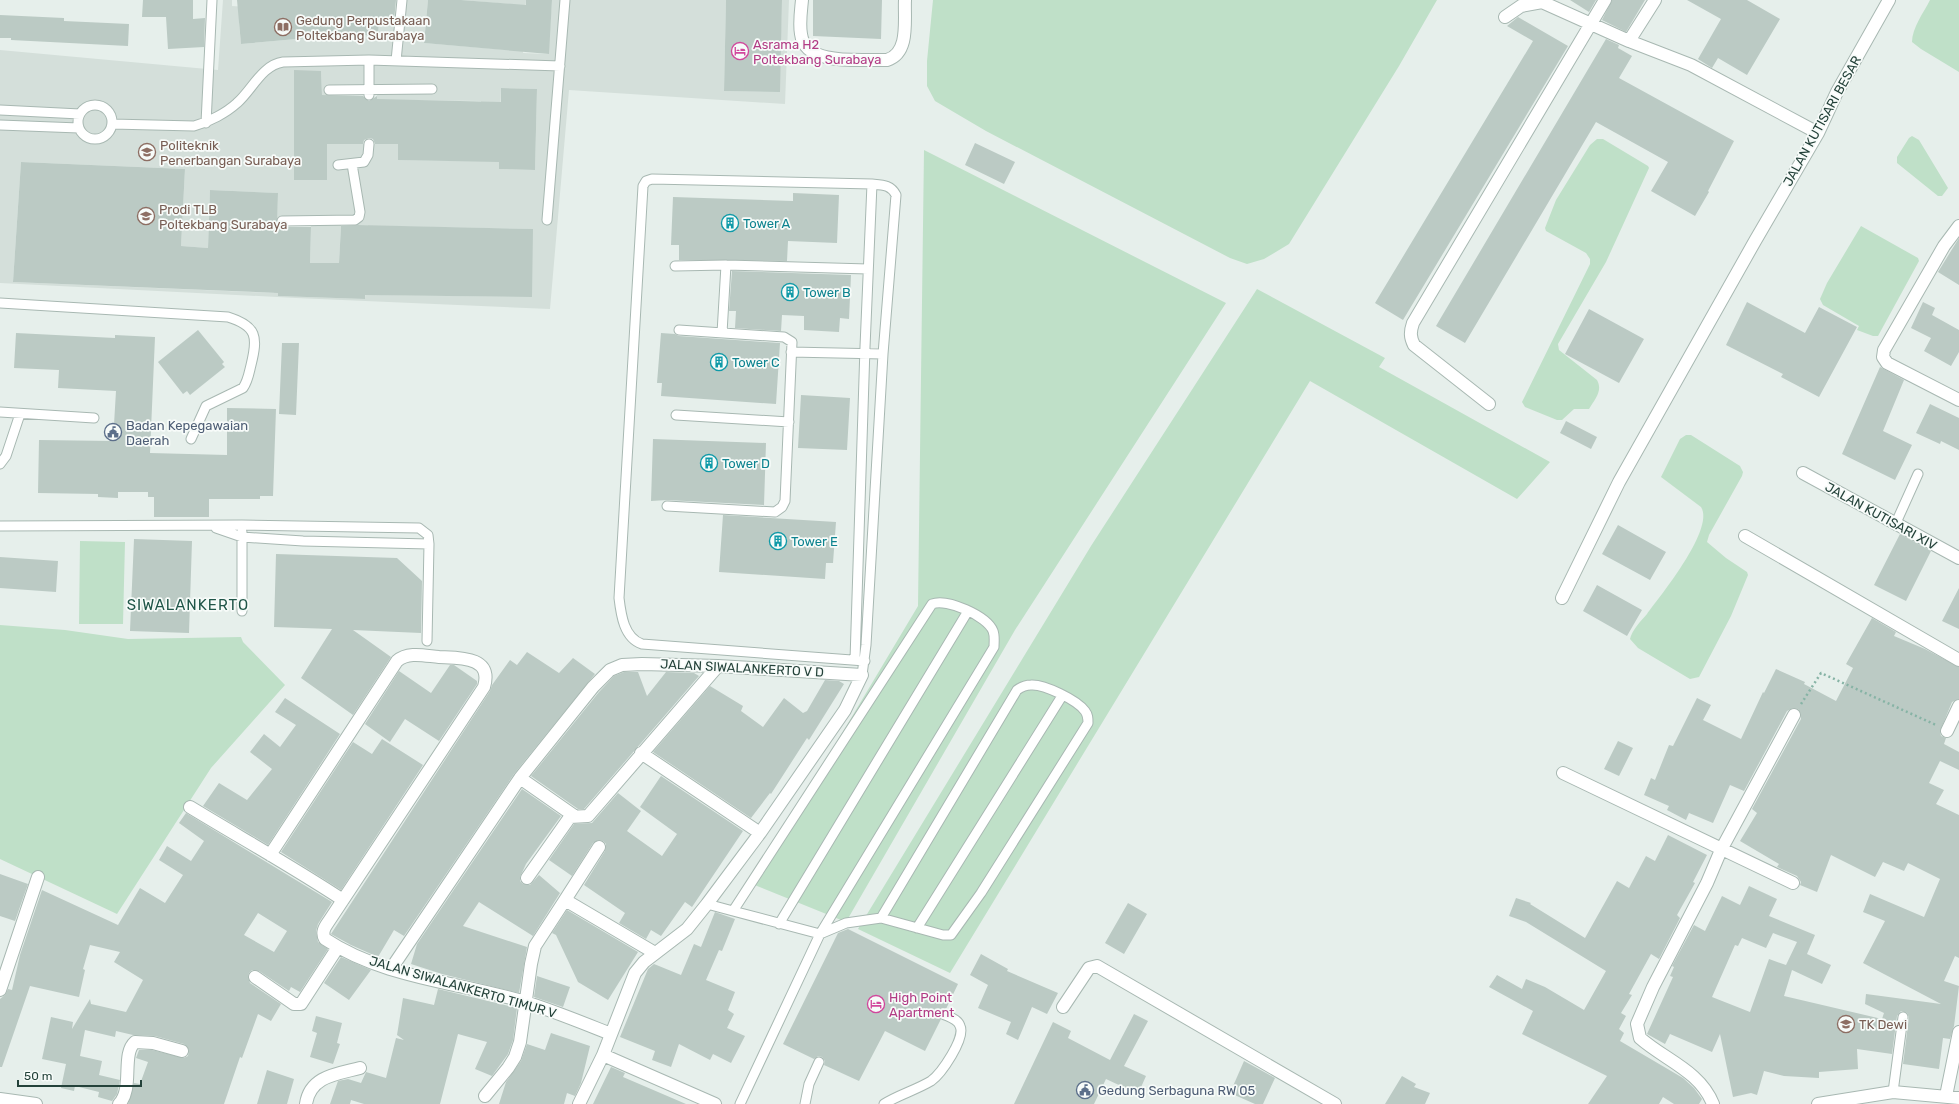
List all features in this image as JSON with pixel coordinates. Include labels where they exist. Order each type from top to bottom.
[{"type":"street","points":[[802,0],[801,34],[805,47],[813,54],[828,58],[887,60],[894,58],[902,48],[905,0]]},
{"type":"street","points":[[1489,404],[1414,345],[1411,340],[1410,331],[1413,323],[1604,0]]},
{"type":"street","points":[[1629,41],[1655,0]]},
{"type":"street","name":"JALAN KUTISARI BESAR","points":[[1562,598],[1619,482],[1755,241],[1818,133],[1837,92],[1889,0]]},
{"type":"street","points":[[1505,17],[1521,6],[1542,2],[1629,41],[1691,65],[1818,133]]},
{"type":"street","points":[[1959,226],[1944,246],[1884,350],[1883,357],[1886,363],[1959,400]]},
{"type":"street","name":"JALAN KUTISARI XIV","points":[[1803,473],[1895,525],[1959,558]]},
{"type":"street","points":[[1745,536],[1959,660]]},
{"type":"street","name":"JALAN SIWALANKERTO TIMUR V","points":[[270,855],[397,661],[407,655],[470,659],[476,662],[485,673],[484,686],[323,931],[325,939],[360,958],[392,969],[525,1002],[611,1034]]},
{"type":"street","name":"JALAN SIWALANKERTO V D","points":[[520,778],[603,676],[616,667],[622,665],[642,664],[718,666],[862,675]]},
{"type":"street","points":[[392,969],[520,778],[573,815],[588,816],[641,753],[718,666]]},
{"type":"street","points":[[579,1104],[603,1055],[635,973],[655,953],[679,936],[707,904],[760,833],[845,710],[862,675]]},
{"type":"street","points":[[1947,731],[1959,706]]},
{"type":"street","points":[[1713,1104],[1704,1086],[1695,1077],[1640,1038],[1637,1024],[1653,987],[1704,890],[1721,850],[1794,715]]},
{"type":"street","points":[[641,753],[760,833]]},
{"type":"street","points":[[1563,773],[1721,850],[1793,883]]},
{"type":"street","points":[[190,807],[270,855],[300,871],[343,900]]},
{"type":"street","points":[[527,878],[570,817],[573,815]]},
{"type":"street","points":[[485,1096],[508,1068],[515,1056],[520,1042],[525,1002],[535,946],[599,847]]},
{"type":"street","points":[[0,990],[38,877]]},
{"type":"street","points":[[565,900],[655,953]]},
{"type":"street","points":[[255,977],[294,1004],[302,1004],[338,947]]},
{"type":"street","points":[[1063,1007],[1089,968],[1097,966],[1335,1104]]},
{"type":"street","points":[[1946,1096],[1959,1032]]},
{"type":"street","points":[[119,1104],[122,1101],[126,1088],[132,1044],[139,1041],[182,1051]]},
{"type":"street","points":[[603,1055],[715,1104]]},
{"type":"street","points":[[306,1104],[307,1094],[314,1085],[326,1078],[360,1068]]},
{"type":"street","points":[[1818,1104],[1893,1092],[1959,1098]]},
{"type":"street","points":[[0,1099],[19,1103],[36,1104]]},
{"type":"lane","points":[[206,123],[212,0]]},
{"type":"lane","points":[[396,61],[402,0]]},
{"type":"lane","points":[[547,220],[565,0]]},
{"type":"lane","points":[[369,60],[369,92]]},
{"type":"lane","points":[[112,124],[194,126],[206,123],[237,103],[266,71],[276,63],[369,60],[560,66]]},
{"type":"lane","points":[[328,90],[369,92],[432,89]]},
{"type":"lane","points":[[88,106],[100,106],[109,113],[112,124],[107,134],[97,139],[86,137],[79,128],[78,121],[80,114],[88,106]]},
{"type":"lane","points":[[0,110],[80,114]]},
{"type":"lane","points":[[0,126],[79,128]]},
{"type":"lane","points":[[338,165],[352,164],[366,160],[369,144]]},
{"type":"lane","points":[[282,221],[355,220],[359,217],[360,212],[352,164]]},
{"type":"lane","points":[[862,675],[865,661],[883,354],[896,196],[893,190],[887,186],[872,184],[652,178],[644,183],[619,598],[625,625],[635,640],[642,644],[865,661]]},
{"type":"lane","points":[[855,660],[872,184]]},
{"type":"lane","points":[[675,266],[726,265],[868,269]]},
{"type":"lane","points":[[722,333],[726,265]]},
{"type":"lane","points":[[0,303],[228,317],[240,321],[250,327],[255,334],[256,346],[247,383],[243,388],[206,406],[191,439]]},
{"type":"lane","points":[[667,506],[775,512],[782,507],[785,501],[792,342],[784,337],[679,330]]},
{"type":"lane","points":[[791,352],[883,354]]},
{"type":"lane","points":[[0,412],[94,418]]},
{"type":"lane","points":[[0,464],[6,456],[20,414]]},
{"type":"lane","points":[[676,415],[789,422]]},
{"type":"lane","points":[[1895,525],[1918,474]]},
{"type":"lane","points":[[242,525],[242,611]]},
{"type":"lane","points":[[0,526],[242,525],[419,528],[428,535],[429,544],[427,641]]},
{"type":"lane","points":[[211,526],[242,537],[303,541],[429,544]]},
{"type":"lane","points":[[303,526],[303,541]]},
{"type":"lane","points":[[733,911],[932,604],[943,602],[968,611],[989,625],[993,632],[994,647],[820,934],[740,1104]]},
{"type":"lane","points":[[779,924],[968,611]]},
{"type":"lane","points":[[707,904],[820,934],[846,922],[881,918],[948,936],[954,933],[1084,730],[1088,723],[1088,717],[1084,710],[1077,704],[1047,688],[1033,685],[1024,686],[1017,690],[881,918]]},
{"type":"lane","points":[[917,928],[1062,696]]},
{"type":"lane","points":[[884,1104],[930,1081],[940,1073],[950,1059],[961,1032],[961,1026],[957,1021],[943,1014]]},
{"type":"lane","points":[[1893,1092],[1903,1017]]},
{"type":"lane","points":[[805,1104],[809,1084],[819,1062]]},
{"type":"path","points":[[1794,715],[1821,673],[1947,731]]},
{"type":"shaded area","name":"Politeknik Penerbangan Surabaya","points":[[223,0],[232,0],[232,6],[278,9],[278,0],[301,0],[300,10],[324,12],[325,0],[336,0],[334,33],[378,36],[379,20],[395,21],[397,0],[428,0],[424,43],[508,50],[511,4],[461,0],[526,0],[523,53],[548,54],[552,0],[726,0],[724,91],[779,92],[782,0],[789,0],[785,104],[569,90],[550,309],[0,283],[0,50],[218,70]],"holes":[[[317,16],[319,37],[241,44],[239,23]],[[294,71],[321,71],[322,95],[377,95],[377,144],[327,144],[327,180],[294,179]],[[501,88],[537,89],[535,170],[499,169]],[[399,100],[481,101],[481,161],[398,160]],[[21,162],[185,169],[181,246],[208,248],[210,190],[278,193],[274,293],[13,282]],[[280,225],[311,226],[310,263],[339,263],[341,225],[368,225],[365,299],[278,296]],[[381,226],[532,229],[532,297],[380,295]]]},
{"type":"green space","points":[[933,0],[1437,0],[1399,66],[1289,244],[1264,259],[1247,264],[1230,258],[986,131],[935,101],[927,86],[927,61]]},
{"type":"green space","points":[[1930,0],[1959,0],[1959,72],[1912,42],[1916,26]]},
{"type":"green space","points":[[1912,136],[1919,140],[1948,188],[1942,196],[1938,196],[1897,163],[1897,157],[1909,138]]},
{"type":"green space","points":[[1597,139],[1603,139],[1649,168],[1606,262],[1558,344],[1559,350],[1597,380],[1599,384],[1598,395],[1589,409],[1574,409],[1562,420],[1557,420],[1525,407],[1522,402],[1590,264],[1590,259],[1586,253],[1546,231],[1545,228],[1556,200],[1590,145]]},
{"type":"green space","points":[[924,150],[1226,303],[1015,630],[846,922],[752,884],[918,606]]},
{"type":"green space","points":[[1861,226],[1918,258],[1919,261],[1878,336],[1873,336],[1857,330],[1859,326],[1823,305],[1820,299],[1827,283]]},
{"type":"green space","points":[[1257,289],[1385,358],[1379,367],[1550,462],[1517,499],[1310,381],[950,973],[858,929],[1091,546]]},
{"type":"green space","points":[[1686,435],[1691,435],[1740,466],[1743,472],[1709,535],[1707,542],[1726,558],[1747,572],[1748,575],[1731,616],[1699,677],[1690,679],[1638,648],[1630,639],[1635,629],[1674,578],[1694,546],[1700,530],[1703,517],[1701,507],[1661,477],[1680,439]]},
{"type":"green space","points":[[80,541],[125,542],[123,624],[79,624]]},
{"type":"green space","points":[[0,625],[65,630],[128,639],[241,637],[243,642],[285,685],[211,768],[117,914],[0,859]]},
{"type":"building","points":[[143,0],[193,0],[193,19],[205,18],[204,47],[168,49],[166,17],[142,17]]},
{"type":"building","points":[[237,0],[396,0],[394,21],[379,20],[378,36],[318,32],[319,37],[241,44]]},
{"type":"building","points":[[428,0],[461,0],[526,5],[526,0],[552,0],[549,54],[424,43]]},
{"type":"building","points":[[726,0],[782,0],[780,92],[724,91]]},
{"type":"building","points":[[813,0],[882,0],[881,39],[813,36]]},
{"type":"building","points":[[1570,0],[1596,0],[1589,12]]},
{"type":"building","points":[[1612,0],[1645,0],[1626,32],[1602,20]]},
{"type":"building","points":[[1687,0],[1747,0],[1780,19],[1747,75],[1718,58],[1712,68],[1698,59],[1721,19]]},
{"type":"building","points":[[0,15],[64,18],[64,21],[129,24],[128,46],[11,40],[11,38],[0,38]]},
{"type":"building","points":[[1518,17],[1568,46],[1403,320],[1375,303],[1533,41],[1507,26]]},
{"type":"building","points":[[1606,39],[1619,45],[1618,48],[1632,56],[1619,78],[1734,141],[1708,191],[1709,192],[1695,216],[1651,191],[1668,162],[1596,122],[1465,343],[1436,326]]},
{"type":"building","points":[[294,70],[321,71],[322,95],[363,96],[369,101],[377,96],[377,99],[501,102],[501,88],[537,89],[535,170],[499,169],[499,162],[398,160],[398,144],[375,144],[373,139],[369,138],[364,140],[363,144],[327,144],[327,180],[294,180]]},
{"type":"building","points":[[975,143],[1015,162],[1004,184],[965,165]]},
{"type":"building","points":[[21,162],[185,169],[181,246],[208,248],[210,190],[278,193],[277,225],[282,227],[311,227],[310,263],[339,263],[341,226],[358,225],[533,229],[532,297],[365,295],[365,299],[278,296],[278,293],[13,282]]},
{"type":"building","name":"Tower A","points":[[793,193],[839,195],[837,243],[788,241],[787,261],[679,260],[679,245],[671,245],[673,197],[793,201]]},
{"type":"building","points":[[1959,238],[1959,285],[1938,272]]},
{"type":"building","name":"Tower B","points":[[732,271],[851,275],[849,319],[840,318],[839,332],[804,330],[804,316],[782,315],[781,331],[735,328],[736,311],[729,311]]},
{"type":"building","points":[[1747,302],[1805,333],[1819,307],[1857,327],[1819,397],[1781,377],[1783,374],[1726,345]]},
{"type":"building","points":[[1923,302],[1935,308],[1932,315],[1959,330],[1959,352],[1951,366],[1924,351],[1931,338],[1911,328]]},
{"type":"building","points":[[1589,309],[1644,339],[1619,383],[1565,354]]},
{"type":"building","points":[[198,330],[224,362],[222,364],[225,367],[190,395],[187,391],[183,394],[158,362]]},
{"type":"building","points":[[16,333],[115,338],[115,335],[155,337],[150,453],[227,455],[227,408],[276,409],[273,496],[260,496],[260,499],[209,499],[209,517],[154,517],[154,497],[148,497],[148,492],[118,492],[118,498],[98,497],[98,494],[38,493],[39,440],[113,441],[116,391],[58,388],[59,370],[14,368]]},
{"type":"building","name":"Tower C","points":[[661,333],[675,334],[679,336],[780,343],[776,404],[661,396],[662,383],[657,383]]},
{"type":"building","points":[[282,343],[299,343],[296,415],[279,414]]},
{"type":"building","points":[[1880,367],[1904,380],[1883,431],[1912,445],[1895,480],[1842,454]]},
{"type":"building","points":[[801,395],[850,398],[847,450],[798,448]]},
{"type":"building","points":[[1930,404],[1959,418],[1959,450],[1941,441],[1940,444],[1916,433]]},
{"type":"building","points":[[1566,421],[1597,437],[1591,449],[1560,433]]},
{"type":"building","name":"Tower D","points":[[653,439],[766,443],[764,505],[667,500],[651,501]]},
{"type":"building","name":"Tower E","points":[[723,515],[836,522],[833,563],[826,563],[825,579],[719,572]]},
{"type":"building","points":[[1618,525],[1666,552],[1650,580],[1602,554]]},
{"type":"building","points":[[1900,534],[1931,551],[1906,601],[1874,585]]},
{"type":"building","points":[[134,539],[192,541],[189,633],[130,631]]},
{"type":"building","points":[[276,554],[397,558],[422,581],[421,633],[353,630],[391,657],[353,715],[301,678],[332,629],[274,627]]},
{"type":"building","points":[[0,557],[58,561],[56,592],[0,588]]},
{"type":"building","points":[[1597,585],[1642,610],[1627,636],[1583,611]]},
{"type":"building","points":[[1959,588],[1959,629],[1942,621]]},
{"type":"building","points":[[1872,618],[1896,632],[1894,636],[1925,649],[1959,667],[1959,699],[1952,702],[1940,731],[1941,736],[1946,738],[1944,744],[1959,752],[1959,770],[1940,761],[1929,783],[1944,790],[1936,804],[1959,815],[1959,958],[1955,956],[1944,981],[1959,986],[1954,1026],[1950,1039],[1943,1038],[1939,1069],[1903,1064],[1909,1017],[1907,1013],[1901,1011],[1897,1016],[1892,1054],[1857,1049],[1858,1069],[1819,1072],[1819,1078],[1784,1076],[1764,1071],[1757,1095],[1751,1093],[1733,1097],[1720,1034],[1712,1052],[1670,1034],[1665,1044],[1647,1034],[1673,977],[1670,976],[1674,967],[1672,966],[1694,925],[1705,931],[1722,896],[1740,905],[1749,886],[1777,899],[1769,916],[1815,935],[1807,954],[1831,965],[1822,984],[1792,970],[1784,996],[1882,1019],[1884,1013],[1865,1004],[1866,994],[1941,1004],[1863,963],[1885,921],[1863,912],[1870,894],[1924,917],[1940,879],[1908,863],[1904,871],[1883,862],[1875,877],[1831,855],[1817,892],[1800,885],[1801,882],[1797,876],[1777,867],[1779,864],[1740,841],[1757,813],[1752,809],[1801,719],[1801,714],[1798,709],[1793,708],[1787,711],[1744,791],[1730,785],[1713,823],[1689,813],[1686,820],[1667,810],[1669,806],[1644,795],[1651,778],[1655,780],[1669,745],[1673,746],[1697,698],[1711,705],[1703,720],[1741,739],[1763,692],[1764,693],[1776,669],[1805,682],[1804,684],[1836,701],[1853,668],[1846,664]],"holes":[[[1773,933],[1797,942],[1786,965],[1769,959],[1750,1012],[1712,997],[1735,945],[1738,946],[1742,938],[1766,948]]]},
{"type":"building","points":[[527,652],[559,673],[573,658],[595,674],[514,774],[404,936],[394,930],[378,957],[331,934],[490,691],[492,685],[510,660],[517,665]]},
{"type":"building","points":[[450,665],[454,665],[477,681],[477,684],[439,741],[405,719],[390,742],[365,724],[399,671],[431,693]]},
{"type":"building","points":[[624,672],[638,672],[647,696],[666,672],[694,673],[699,676],[584,809],[578,809],[531,776],[599,692],[614,676]]},
{"type":"building","points":[[825,680],[839,681],[844,684],[809,740],[807,738],[771,794],[770,793],[751,818],[653,752],[710,686],[743,706],[741,711],[763,727],[784,698],[803,713],[807,711]]},
{"type":"building","points":[[285,698],[340,734],[268,845],[203,806],[219,783],[247,800],[272,769],[250,752],[264,734],[280,747],[296,725],[275,712]]},
{"type":"building","points":[[382,739],[423,765],[341,890],[281,852],[353,742],[372,754]]},
{"type":"building","points":[[1618,741],[1633,748],[1619,776],[1604,769]]},
{"type":"building","points":[[661,776],[743,831],[692,907],[685,902],[661,936],[651,930],[646,939],[619,923],[625,913],[584,885],[605,851],[606,844],[603,841],[599,840],[593,843],[572,876],[549,860],[574,824],[592,823],[618,793],[641,811],[627,831],[662,856],[677,834],[640,807]]},
{"type":"building","points":[[522,789],[561,816],[526,864],[520,877],[520,881],[523,884],[530,885],[539,875],[560,893],[533,936],[479,902],[463,926],[527,947],[519,993],[442,974],[411,964],[417,944]]},
{"type":"building","points":[[186,813],[332,902],[318,924],[316,931],[318,942],[328,949],[300,992],[291,987],[289,991],[259,971],[252,970],[249,973],[248,977],[250,983],[281,1004],[271,1021],[258,1014],[242,1058],[240,1057],[224,1104],[128,1104],[134,1083],[140,1084],[148,1062],[136,1058],[139,1050],[152,1050],[184,1058],[188,1056],[189,1050],[184,1044],[155,1036],[133,1035],[116,1031],[115,1037],[85,1030],[80,1056],[102,1061],[99,1075],[120,1080],[117,1094],[112,1101],[98,1097],[99,1092],[75,1086],[74,1091],[61,1088],[66,1064],[42,1059],[51,1017],[73,1022],[72,1029],[90,999],[91,1004],[126,1012],[143,980],[114,962],[120,952],[90,945],[83,969],[85,970],[79,997],[30,986],[2,1067],[0,1067],[0,999],[5,995],[8,989],[12,990],[20,955],[42,890],[118,925],[140,888],[165,903],[183,875],[159,860],[167,846],[191,861],[204,841],[179,823]],"holes":[[[258,913],[287,931],[274,952],[244,935]]]},
{"type":"building","points":[[1668,835],[1707,855],[1693,882],[1695,883],[1677,915],[1680,918],[1659,959],[1651,954],[1629,994],[1632,995],[1621,1013],[1626,1016],[1619,1029],[1624,1033],[1620,1041],[1683,1078],[1694,1088],[1702,1099],[1699,1104],[1674,1104],[1663,1097],[1659,1104],[1588,1104],[1607,1076],[1522,1034],[1533,1011],[1489,987],[1497,975],[1522,989],[1526,979],[1545,987],[1584,1010],[1606,971],[1526,922],[1509,916],[1516,898],[1531,903],[1530,904],[1585,938],[1617,881],[1629,888],[1646,856],[1655,861]]},
{"type":"building","points":[[0,874],[28,884],[15,921],[0,916]]},
{"type":"building","points":[[1128,903],[1147,914],[1124,954],[1105,943]]},
{"type":"building","points":[[567,910],[638,952],[608,1000],[578,982],[556,935],[552,933]]},
{"type":"building","points":[[715,912],[735,919],[722,951],[719,950],[706,980],[735,992],[728,1010],[734,1014],[727,1028],[745,1036],[731,1063],[713,1054],[710,1060],[679,1044],[671,1067],[652,1060],[655,1051],[620,1037],[648,969],[654,964],[681,975],[694,944],[701,947]]},
{"type":"building","name":"High Point Apartment","points":[[848,929],[958,984],[946,1009],[942,1008],[938,1011],[937,1015],[941,1019],[925,1051],[885,1031],[859,1081],[824,1065],[825,1061],[822,1057],[818,1056],[814,1059],[783,1044],[838,933]]},
{"type":"building","points":[[981,954],[1008,969],[1007,971],[1058,993],[1047,1014],[1032,1007],[1018,1040],[1006,1034],[1011,1022],[978,1008],[988,985],[970,975]]},
{"type":"building","points":[[341,957],[371,970],[349,1000],[324,983]]},
{"type":"building","points":[[537,976],[570,987],[563,1007],[534,997]]},
{"type":"building","points":[[438,989],[517,1008],[513,1040],[508,1054],[492,1076],[475,1069],[487,1042],[458,1034],[440,1104],[364,1104],[351,1100],[350,1104],[330,1104],[338,1081],[348,1079],[361,1083],[366,1072],[386,1078],[396,1038],[404,1040],[397,1035],[403,998],[434,1005]]},
{"type":"building","points":[[1134,1014],[1148,1021],[1124,1066],[1146,1076],[1138,1094],[1106,1079],[1094,1104],[1014,1104],[1053,1022],[1071,1031],[1068,1038],[1110,1060]]},
{"type":"building","points":[[316,1016],[342,1023],[337,1043],[340,1044],[333,1064],[310,1057],[317,1033],[312,1031]]},
{"type":"building","points":[[551,1033],[590,1046],[581,1083],[575,1096],[567,1093],[564,1104],[499,1104],[506,1082],[521,1061],[527,1044],[545,1050]]},
{"type":"building","points":[[1244,1061],[1275,1078],[1263,1104],[1255,1104],[1230,1093]]},
{"type":"building","points":[[611,1067],[625,1073],[623,1077],[686,1104],[593,1104]]},
{"type":"building","points":[[267,1070],[294,1079],[287,1104],[257,1104]]},
{"type":"building","points":[[1402,1076],[1416,1084],[1414,1087],[1430,1093],[1425,1104],[1385,1104]]},
{"type":"place","name":"Gedung Perpustakaan Poltekbang Surabaya","points":[[283,27]]},
{"type":"place","name":"Asrama H2 Poltekbang Surabaya","points":[[740,51]]},
{"type":"place","name":"Politeknik Penerbangan Surabaya","points":[[147,152]]},
{"type":"place","name":"Prodi TLB Poltekbang Surabaya","points":[[146,216]]},
{"type":"place","name":"Tower A","points":[[730,223]]},
{"type":"place","name":"Tower B","points":[[790,292]]},
{"type":"place","name":"Tower C","points":[[719,362]]},
{"type":"place","name":"Badan Kepegawaian Daerah","points":[[113,432]]},
{"type":"place","name":"Tower D","points":[[709,463]]},
{"type":"place","name":"Tower E","points":[[778,541]]},
{"type":"place","name":"High Point Apartment","points":[[876,1004]]},
{"type":"place","name":"TK Dewi","points":[[1846,1024]]},
{"type":"place","name":"Gedung Serbaguna RW 05","points":[[1085,1090]]},
{"type":"district","name":"SIWALANKERTO","points":[[188,605]]}]
